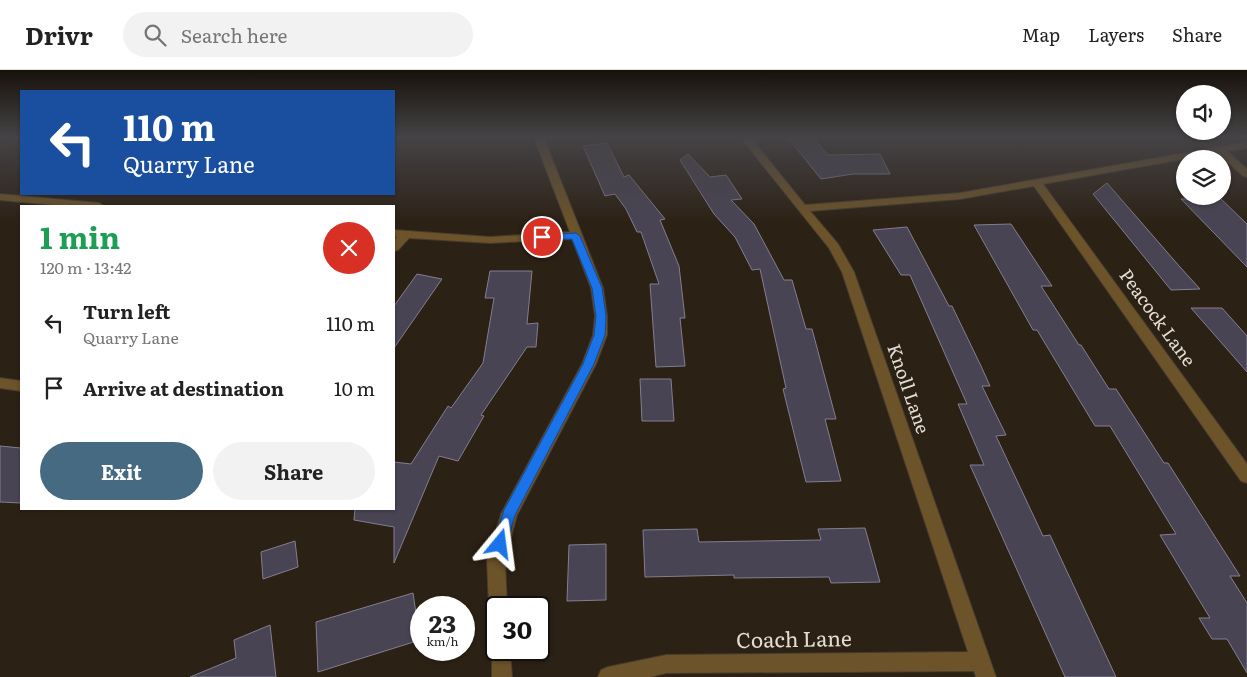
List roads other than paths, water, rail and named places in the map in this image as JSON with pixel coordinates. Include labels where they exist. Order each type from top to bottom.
[{"type":"street","points":[[498,596],[496,560],[509,514],[589,364],[600,335],[601,316],[597,288],[550,166]]},
{"type":"street","name":"Knoll Lane","points":[[769,166],[834,247],[848,272],[983,669]]},
{"type":"street","points":[[803,208],[960,196],[1126,166]]},
{"type":"street","name":"Peacock Lane","points":[[1036,182],[1247,476]]},
{"type":"street","points":[[0,197],[88,205]]},
{"type":"street","points":[[395,233],[490,240],[576,236]]},
{"type":"street","points":[[395,246],[406,234]]},
{"type":"street","points":[[0,383],[20,386]]},
{"type":"street","points":[[501,661],[502,677]]},
{"type":"street","name":"Coach Lane","points":[[608,677],[666,664],[983,669]]}]
